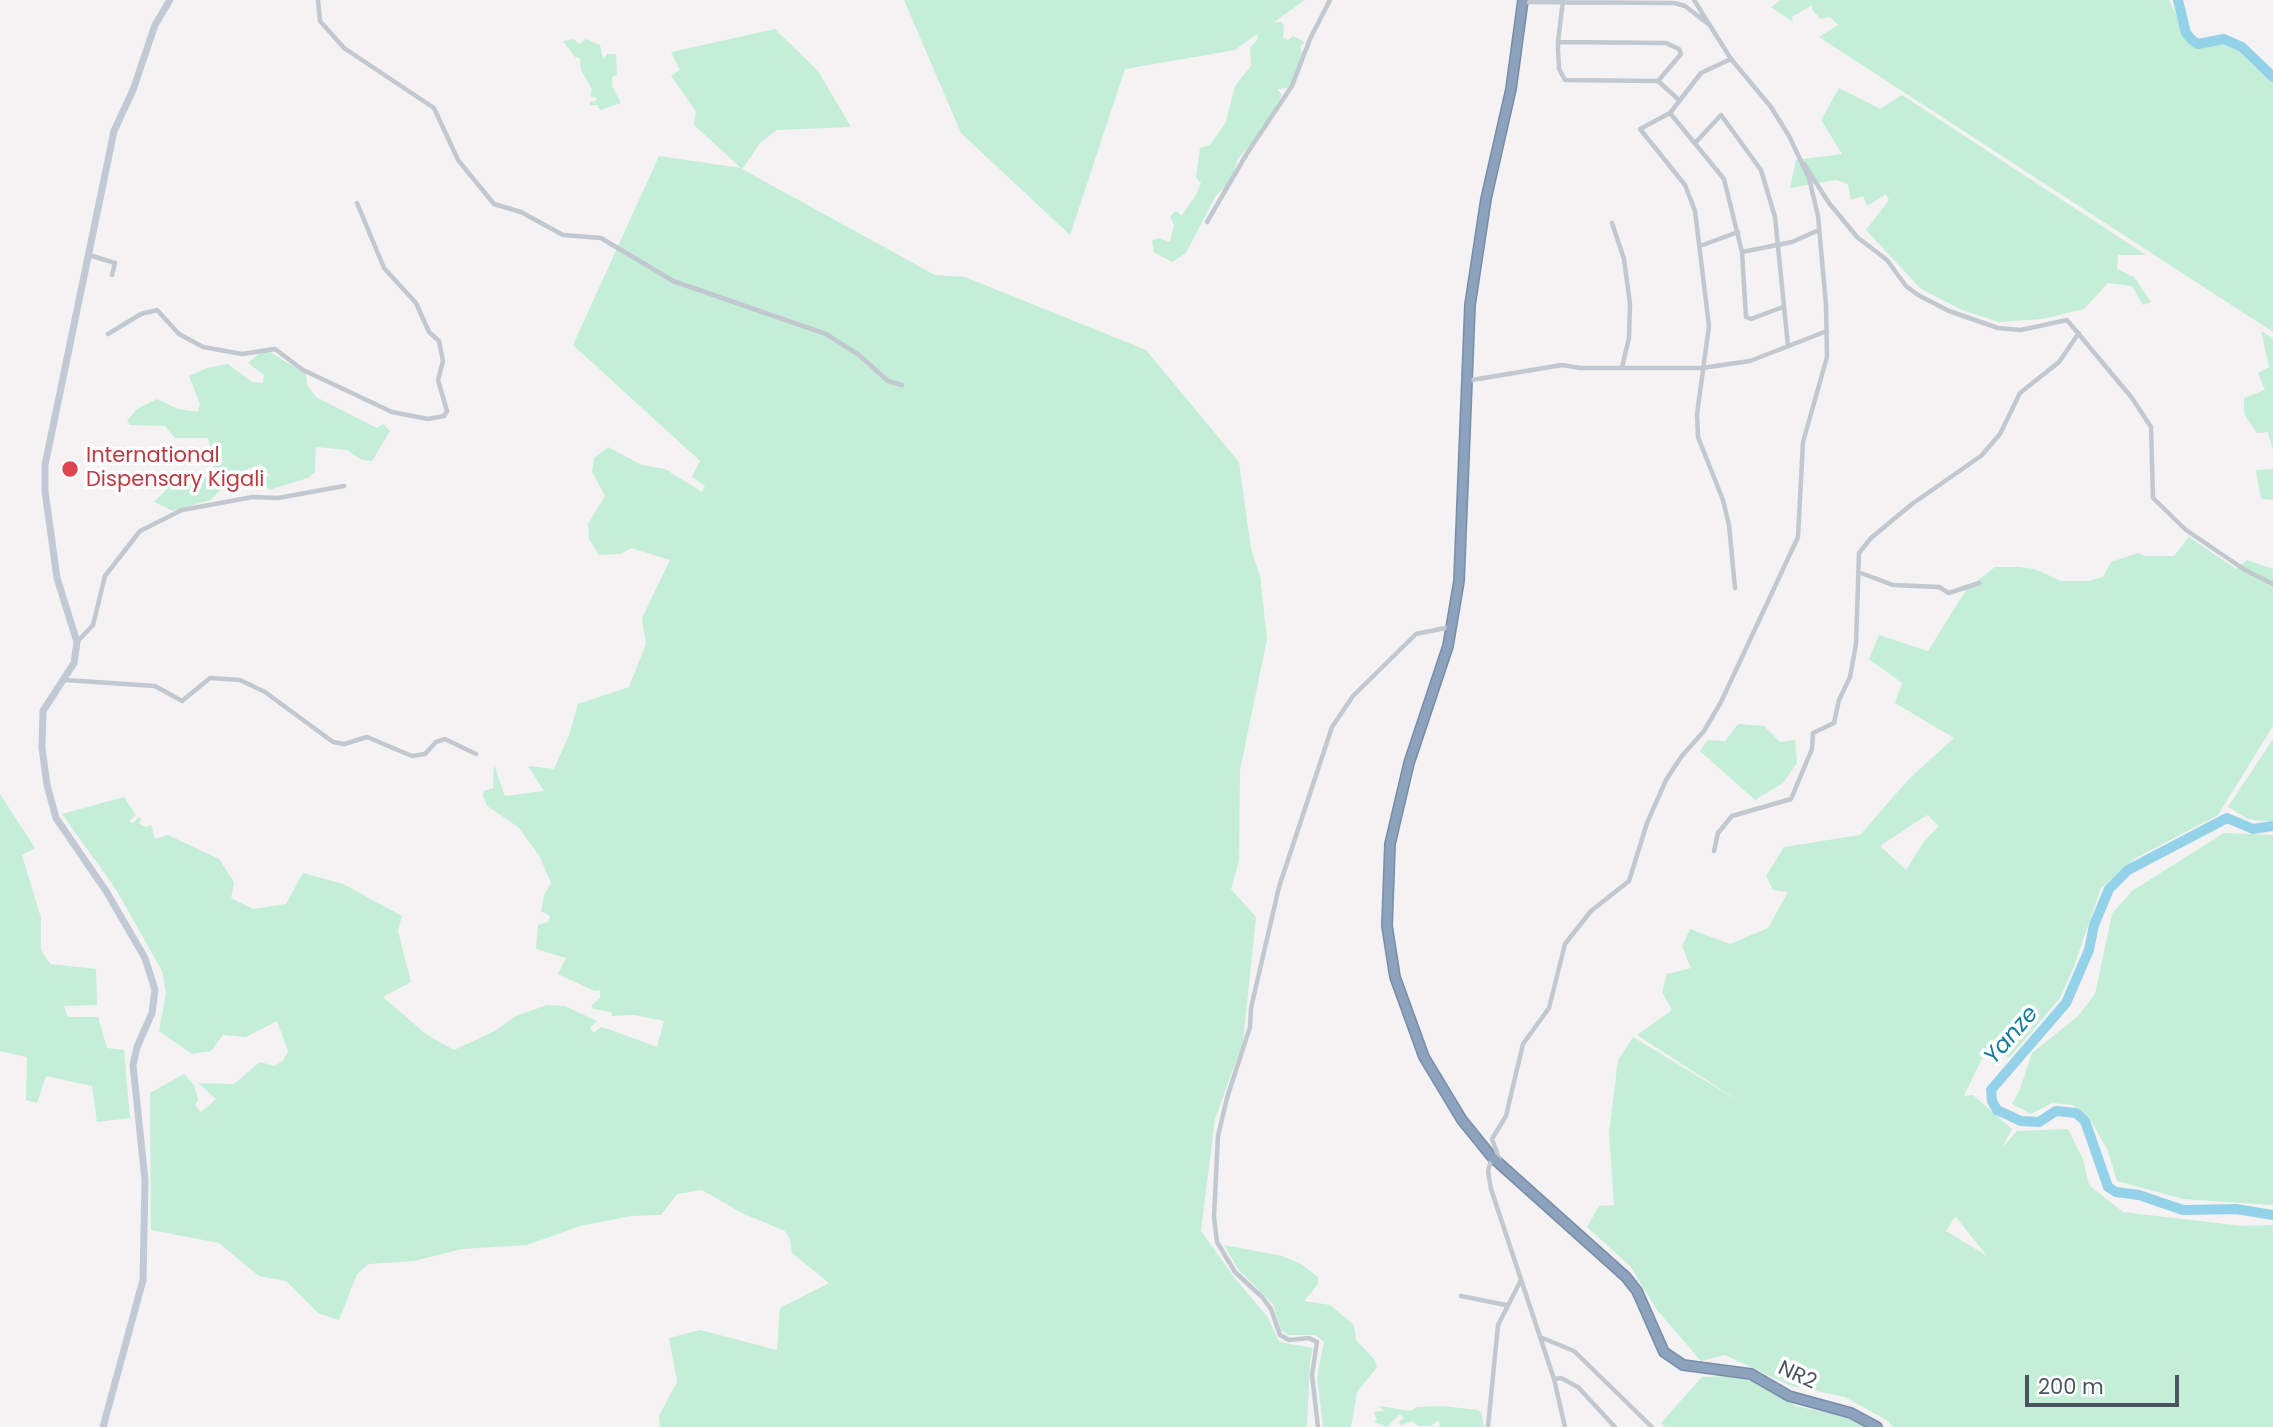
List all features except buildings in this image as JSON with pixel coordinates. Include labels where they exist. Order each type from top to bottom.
[{"type":"highway","name":"NR2","points":[[1522,1],[1511,89],[1477,249],[1466,381],[1461,551],[1451,627],[1443,664],[1394,817],[1390,844],[1387,926],[1395,977],[1420,1049],[1449,1102],[1492,1157],[1626,1277],[1641,1299],[1664,1352],[1683,1365],[1751,1374],[1789,1396],[1851,1413],[1877,1427]]},
{"type":"main road","points":[[103,1427],[143,1280],[145,1180],[133,1065],[137,1047],[152,1013],[155,990],[145,958],[106,891],[65,834],[52,807],[43,760],[41,721],[48,698],[65,680],[74,663],[78,642],[57,578],[45,491],[45,465],[62,395],[114,131],[133,90],[155,25],[170,0]]},
{"type":"street","points":[[318,0],[320,21],[344,48],[434,108],[458,160],[494,204],[521,212],[563,234],[601,238],[673,281],[826,334],[859,355],[882,378],[902,384]]},
{"type":"street","points":[[1207,222],[1246,155],[1292,86],[1310,39],[1330,0]]},
{"type":"street","points":[[1694,0],[1731,59],[1771,107],[1829,203],[1857,237],[1886,260],[1906,286],[1950,312],[1998,328],[2021,330],[2067,320],[2132,398],[2151,427],[2153,498],[2186,530],[2245,570],[2273,584]]},
{"type":"street","points":[[1522,1],[1674,2],[1685,6],[1711,26]]},
{"type":"street","points":[[1563,2],[1558,42],[1559,69],[1565,80],[1658,81]]},
{"type":"street","points":[[1558,42],[1666,43],[1679,49],[1681,54],[1658,81]]},
{"type":"street","points":[[1731,59],[1701,73],[1670,113],[1640,129],[1689,192],[1700,246],[1709,326],[1702,368],[1698,437],[1723,500],[1729,525],[1735,588]]},
{"type":"street","points":[[1658,81],[1663,89],[1679,100]]},
{"type":"street","points":[[1670,113],[1724,179],[1742,252],[1746,317],[1751,319],[1783,307]]},
{"type":"street","points":[[1696,142],[1721,115],[1761,170],[1774,217],[1788,346]]},
{"type":"street","points":[[1500,1164],[1492,1139],[1506,1116],[1523,1044],[1549,1008],[1565,944],[1591,911],[1629,881],[1647,823],[1666,780],[1681,757],[1704,731],[1721,702],[1760,614],[1796,545],[1803,442],[1825,368],[1827,331],[1819,230],[1814,196],[1802,160]]},
{"type":"street","points":[[108,334],[141,314],[157,310],[179,334],[203,347],[242,354],[275,349],[303,370],[392,412],[428,419],[444,416],[447,411],[438,380],[443,361],[439,341],[429,332],[416,303],[384,268],[357,203]]},
{"type":"street","points":[[1612,223],[1623,250],[1630,304],[1629,338],[1622,367]]},
{"type":"street","points":[[1742,252],[1778,245],[1819,230]]},
{"type":"street","points":[[1700,246],[1738,232]]},
{"type":"street","points":[[88,255],[115,263],[112,275]]},
{"type":"street","points":[[1466,381],[1562,365],[1580,368],[1702,368],[1750,361],[1827,331]]},
{"type":"street","points":[[1714,851],[1718,833],[1732,816],[1791,799],[1812,749],[1813,733],[1834,723],[1854,660],[1859,553],[1871,538],[1912,504],[1981,456],[2000,434],[2020,393],[2059,362],[2078,333]]},
{"type":"street","points":[[78,642],[93,625],[105,576],[140,531],[177,511],[253,497],[278,498],[344,486]]},
{"type":"street","points":[[1858,572],[1893,585],[1938,587],[1949,593],[1979,583]]},
{"type":"street","points":[[1318,1427],[1312,1375],[1317,1342],[1309,1338],[1289,1340],[1280,1335],[1267,1303],[1235,1272],[1217,1242],[1214,1217],[1219,1136],[1227,1098],[1250,1027],[1254,996],[1279,887],[1332,727],[1353,696],[1416,634],[1451,627]]},
{"type":"street","points":[[65,680],[155,686],[182,701],[210,678],[240,680],[265,692],[333,742],[344,744],[367,737],[412,756],[425,754],[436,742],[445,738],[476,754]]},
{"type":"street","points":[[1492,1157],[1488,1171],[1491,1189],[1554,1379],[1565,1427]]},
{"type":"street","points":[[1488,1427],[1497,1332],[1506,1305],[1521,1279]]},
{"type":"street","points":[[1461,1296],[1506,1305]]},
{"type":"street","points":[[1539,1337],[1574,1352],[1652,1427]]},
{"type":"street","points":[[1554,1379],[1562,1378],[1578,1387],[1584,1397],[1615,1427]]},
{"type":"green space","points":[[904,0],[1305,0],[1274,22],[1281,22],[1284,26],[1283,38],[1288,40],[1293,36],[1305,42],[1300,47],[1302,53],[1297,72],[1288,88],[1277,89],[1282,95],[1274,112],[1260,134],[1237,160],[1233,179],[1215,197],[1186,253],[1172,262],[1154,252],[1152,241],[1158,238],[1170,242],[1174,225],[1170,217],[1175,211],[1182,215],[1196,195],[1201,183],[1196,178],[1200,148],[1210,145],[1226,122],[1235,86],[1251,66],[1250,48],[1258,39],[1257,34],[1235,50],[1125,69],[1070,235],[961,133]]},
{"type":"green space","points":[[1781,0],[2169,0],[2190,43],[2199,47],[2223,43],[2240,49],[2273,80],[2273,332],[1819,37],[1838,25],[1830,17],[1821,19],[1812,10],[1812,5],[1792,17],[1793,22],[1771,7]]},
{"type":"green space","points":[[775,29],[818,71],[851,127],[777,130],[761,142],[742,169],[935,275],[965,277],[1146,350],[1239,462],[1251,549],[1260,576],[1267,639],[1240,770],[1239,861],[1231,889],[1256,917],[1243,1042],[1215,1119],[1201,1231],[1237,1281],[1267,1316],[1279,1342],[1313,1348],[1307,1427],[660,1427],[659,1416],[677,1382],[669,1338],[700,1330],[777,1350],[780,1308],[829,1283],[792,1253],[790,1239],[785,1231],[742,1213],[702,1190],[677,1194],[661,1215],[631,1216],[580,1226],[527,1245],[462,1249],[414,1261],[369,1264],[357,1274],[339,1320],[318,1313],[286,1281],[259,1276],[219,1243],[151,1230],[150,1093],[184,1074],[194,1085],[198,1100],[195,1105],[201,1112],[216,1099],[198,1083],[234,1084],[260,1062],[274,1066],[283,1061],[288,1051],[277,1021],[246,1037],[223,1035],[211,1051],[192,1054],[159,1031],[166,993],[162,971],[117,891],[62,814],[124,797],[136,815],[129,821],[133,823],[139,817],[139,824],[146,827],[151,825],[155,839],[168,835],[219,859],[234,882],[231,898],[253,909],[286,904],[303,873],[343,884],[402,916],[398,931],[411,982],[383,997],[427,1035],[454,1050],[495,1031],[516,1016],[547,1005],[565,1006],[597,1021],[590,1028],[594,1033],[601,1027],[657,1047],[664,1021],[635,1015],[612,1016],[611,1012],[594,1009],[591,1006],[600,998],[600,990],[594,991],[558,974],[566,958],[536,949],[538,925],[548,922],[550,916],[541,911],[544,895],[551,883],[539,855],[518,827],[487,806],[483,796],[484,791],[493,788],[494,764],[505,796],[544,791],[528,766],[554,769],[569,735],[578,704],[629,687],[646,644],[642,618],[670,560],[631,548],[621,554],[599,555],[589,539],[588,524],[605,496],[592,472],[594,458],[608,447],[642,465],[665,469],[702,492],[705,486],[692,477],[700,461],[573,345],[659,156],[741,168],[694,125],[696,111],[671,76],[680,70],[671,52]]},
{"type":"green space","points":[[574,39],[579,44],[586,39],[600,45],[603,59],[607,54],[616,54],[617,75],[612,77],[612,86],[621,103],[600,110],[597,105],[590,105],[590,102],[596,101],[597,98],[590,96],[592,89],[581,70],[580,58],[575,57],[563,41]]},
{"type":"green space","points":[[1839,88],[1880,109],[1902,95],[2146,255],[2118,255],[2117,269],[2134,277],[2151,302],[2143,305],[2132,286],[2108,283],[2084,309],[2042,319],[1999,322],[1962,310],[1921,289],[1866,230],[1889,200],[1886,194],[1867,206],[1863,196],[1851,200],[1848,184],[1836,180],[1790,188],[1796,160],[1842,154],[1821,120]]},
{"type":"green space","points":[[2261,331],[2273,338],[2273,451],[2268,432],[2257,433],[2244,414],[2244,398],[2265,390],[2258,373],[2269,367]]},
{"type":"green space","points":[[265,349],[306,374],[307,385],[316,397],[377,428],[383,424],[390,431],[372,461],[362,460],[347,450],[316,447],[315,472],[308,478],[269,490],[263,480],[269,475],[261,464],[240,472],[210,500],[173,511],[154,502],[183,473],[196,483],[215,471],[208,438],[175,438],[165,426],[130,425],[127,421],[137,409],[157,399],[178,409],[198,412],[200,404],[189,376],[207,368],[228,364],[252,382],[263,383],[264,375],[248,363]]},
{"type":"green space","points":[[2273,469],[2273,500],[2261,499],[2256,470]]},
{"type":"green space","points":[[2189,537],[2236,569],[2247,560],[2273,569],[2273,726],[2218,815],[2134,859],[2101,888],[2060,998],[2009,1058],[1988,1046],[1964,1096],[1973,1095],[2012,1129],[2001,1149],[2017,1131],[2068,1129],[2083,1159],[2089,1185],[2123,1212],[2242,1226],[2273,1225],[2273,1427],[1893,1427],[1888,1421],[1845,1397],[1791,1386],[1725,1355],[1701,1361],[1657,1310],[1630,1266],[1587,1227],[1599,1206],[1614,1205],[1609,1133],[1618,1060],[1633,1037],[1742,1103],[1637,1035],[1672,1010],[1662,992],[1667,974],[1691,968],[1682,946],[1690,929],[1730,944],[1768,928],[1788,892],[1773,890],[1766,876],[1784,847],[1860,835],[1908,780],[1954,738],[1895,703],[1902,683],[1869,659],[1879,635],[1928,651],[1966,590],[1995,567],[2035,569],[2061,581],[2088,581],[2103,577],[2111,562],[2138,553],[2145,556],[2174,556]],"holes":[[[1927,815],[1939,826],[1925,840],[1906,870],[1880,846]],[[1956,1217],[1987,1256],[1946,1231]]]},
{"type":"green space","points":[[1738,724],[1764,726],[1780,742],[1795,740],[1797,763],[1783,783],[1755,800],[1700,751],[1708,740],[1725,741]]},
{"type":"green space","points":[[2273,739],[2273,822],[2248,819],[2228,807]]},
{"type":"green space","points":[[0,794],[35,848],[22,855],[41,918],[41,950],[50,964],[96,969],[97,1005],[64,1006],[68,1017],[98,1017],[107,1048],[124,1050],[130,1118],[97,1122],[92,1086],[46,1076],[37,1103],[26,1100],[27,1057],[0,1051]]},
{"type":"green space","points":[[2224,833],[2273,835],[2273,1205],[2183,1199],[2117,1181],[2108,1151],[2089,1117],[2073,1105],[2052,1103],[2031,1114],[2012,1104],[2032,1053],[2078,1016],[2095,994],[2112,914],[2132,891]]},
{"type":"green space","points":[[1224,1245],[1282,1256],[1301,1264],[1318,1277],[1318,1284],[1304,1301],[1330,1305],[1354,1325],[1356,1340],[1374,1359],[1377,1367],[1357,1392],[1351,1427],[1323,1427],[1317,1377],[1324,1342],[1315,1335],[1288,1335],[1281,1330],[1273,1304],[1238,1269]]},
{"type":"green space","points":[[1733,1376],[1761,1383],[1796,1406],[1850,1418],[1866,1427],[1665,1427],[1661,1423],[1702,1377]]},
{"type":"green space","points":[[1379,1406],[1411,1411],[1417,1407],[1443,1406],[1477,1410],[1481,1412],[1484,1427],[1440,1427],[1439,1420],[1431,1426],[1418,1426],[1413,1421],[1401,1425],[1399,1422],[1404,1418],[1400,1414],[1387,1427],[1374,1422],[1377,1420],[1374,1412],[1384,1411]]},
{"type":"waterway","name":"Yanze","points":[[2178,0],[2186,33],[2192,40],[2198,44],[2224,39],[2242,47],[2273,77]]},
{"type":"waterway","name":"Yanze","points":[[2273,826],[2253,829],[2227,818],[2128,870],[2109,889],[2094,925],[2089,950],[2066,1003],[1991,1090],[1992,1101],[1997,1110],[2021,1121],[2039,1122],[2056,1111],[2076,1113],[2085,1121],[2108,1187],[2116,1192],[2139,1195],[2183,1210],[2236,1209],[2273,1215]]},
{"type":"place","name":"International Dispensary Kigali","points":[[70,469]]}]
